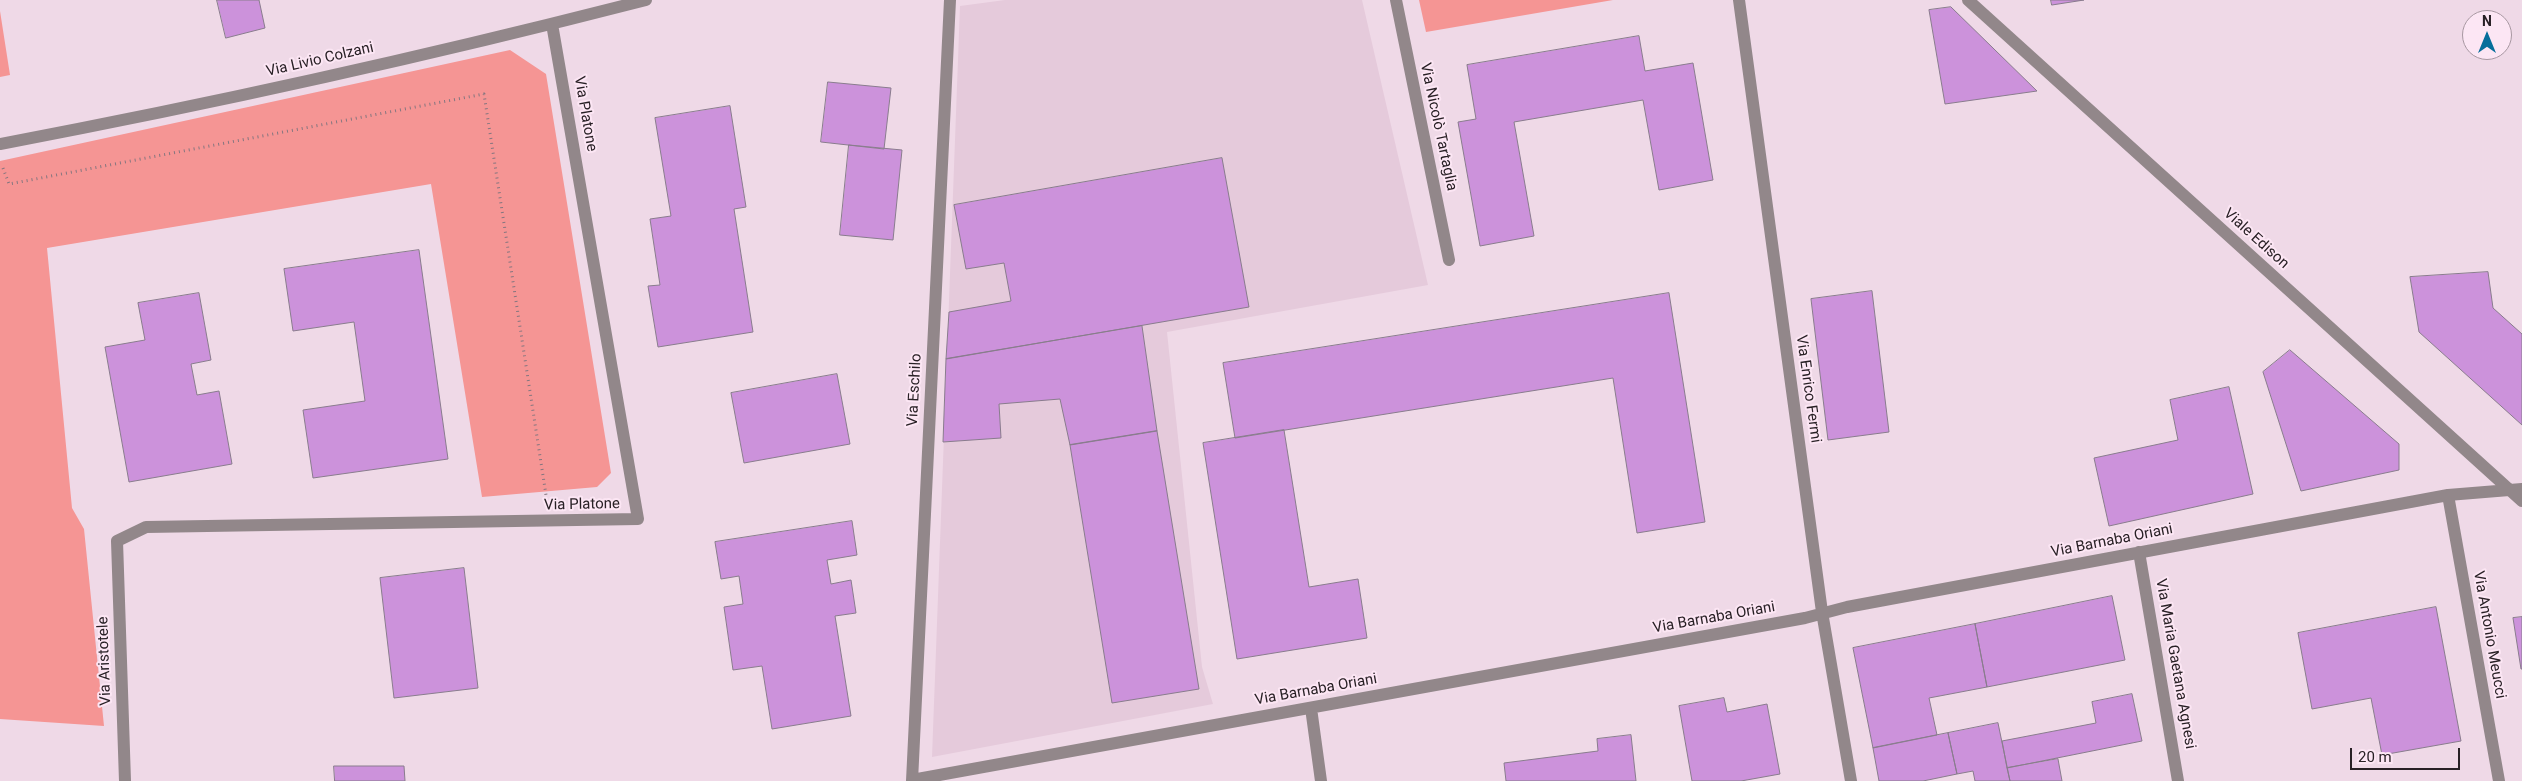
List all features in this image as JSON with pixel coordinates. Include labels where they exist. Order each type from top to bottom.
[{"type":"street","name":"Via Livio Colzani","points":[[0,144],[148,116],[552,24],[646,0]]},
{"type":"street","name":"Via Eschilo","points":[[912,781],[950,0]]},
{"type":"street","name":"Via Nicolò Tartaglia","points":[[1396,0],[1449,260]]},
{"type":"street","name":"Via Enrico Fermi","points":[[1739,0],[1822,612],[1851,781]]},
{"type":"street","name":"Viale Edison","points":[[1968,0],[2516,490],[2522,501]]},
{"type":"street","name":"Via Platone","points":[[116,541],[146,527],[638,520],[552,24]]},
{"type":"street","name":"Via Barnaba Oriani","points":[[912,781],[1805,618],[1822,612],[2448,495],[2516,490]]},
{"type":"street","name":"Via Antonio Meucci","points":[[2448,495],[2499,781]]},
{"type":"street","name":"Via Aristotele","points":[[116,541],[125,781]]},
{"type":"street","name":"Via Maria Gaetana Agnesi","points":[[2139,552],[2178,781]]},
{"type":"street","points":[[1311,708],[1321,781]]},
{"type":"path","points":[[3,166],[9,184],[484,94],[550,522]]},
{"type":"shaded area","points":[[1005,0],[1362,0],[1428,285],[1167,332],[1202,667],[1213,704],[932,757],[960,6]]},
{"type":"shaded area","points":[[1419,0],[1613,0],[1426,32]]},
{"type":"shaded area","points":[[0,11],[10,75],[0,77]]},
{"type":"shaded area","points":[[510,50],[546,74],[611,473],[597,487],[482,497],[431,184],[47,248],[72,508],[84,529],[104,726],[0,719],[0,161]]},
{"type":"building","points":[[217,0],[259,0],[265,28],[226,38]]},
{"type":"building","points":[[2051,0],[2084,0],[2052,5]]},
{"type":"building","points":[[1951,7],[2037,91],[1945,104],[1929,10]]},
{"type":"building","points":[[1639,36],[1645,71],[1693,63],[1713,180],[1659,190],[1643,100],[1514,122],[1534,236],[1480,246],[1458,122],[1476,119],[1467,65]]},
{"type":"building","points":[[828,82],[891,88],[884,149],[821,142]]},
{"type":"building","points":[[730,106],[746,207],[734,209],[753,332],[658,347],[648,286],[660,285],[650,219],[671,216],[655,118]]},
{"type":"building","points":[[849,145],[902,150],[893,240],[840,235]]},
{"type":"building","points":[[1222,158],[1249,307],[946,359],[949,312],[1011,301],[1004,263],[966,269],[954,205]]},
{"type":"building","points":[[419,250],[448,459],[313,478],[303,410],[365,401],[354,322],[293,331],[284,269]]},
{"type":"building","points":[[2488,272],[2493,308],[2522,334],[2522,425],[2419,332],[2410,277]]},
{"type":"building","points":[[1872,291],[1889,432],[1828,440],[1811,299]]},
{"type":"building","points":[[199,293],[211,360],[191,364],[197,395],[219,391],[232,464],[129,482],[105,347],[145,340],[138,303]]},
{"type":"building","points":[[1669,293],[1705,522],[1637,533],[1613,378],[1235,438],[1223,363]]},
{"type":"building","points":[[1142,326],[1157,431],[1070,445],[1060,399],[999,404],[1001,438],[943,442],[946,359]]},
{"type":"building","points":[[2290,350],[2399,444],[2399,470],[2301,491],[2263,372]]},
{"type":"building","points":[[837,374],[850,444],[744,463],[731,393]]},
{"type":"building","points":[[2229,387],[2253,494],[2109,526],[2094,458],[2178,440],[2170,400]]},
{"type":"building","points":[[1284,430],[1309,587],[1358,579],[1367,638],[1237,659],[1203,443]]},
{"type":"building","points":[[1157,431],[1199,689],[1112,703],[1070,445]]},
{"type":"building","points":[[852,521],[857,555],[827,560],[831,584],[851,580],[856,613],[835,616],[851,716],[772,729],[762,666],[733,670],[724,607],[743,604],[739,576],[721,579],[715,542]]},
{"type":"building","points":[[464,568],[478,688],[394,698],[380,578]]},
{"type":"building","points":[[2112,596],[2125,660],[1987,687],[1975,624]]},
{"type":"building","points":[[2436,607],[2461,741],[2382,755],[2371,698],[2312,709],[2298,633]]},
{"type":"building","points":[[2522,617],[2522,669],[2521,669],[2513,618]]},
{"type":"building","points":[[1975,624],[1987,687],[1929,698],[1937,735],[1873,748],[1853,648]]},
{"type":"building","points":[[2132,694],[2142,741],[2007,768],[2002,741],[2096,723],[2092,702]]},
{"type":"building","points":[[1724,698],[1727,712],[1767,704],[1780,774],[1741,781],[1692,781],[1679,706]]},
{"type":"building","points":[[1998,723],[2010,781],[1975,781],[1973,771],[1957,774],[1948,733]]},
{"type":"building","points":[[1948,733],[1957,774],[1923,781],[1879,781],[1873,748]]},
{"type":"building","points":[[1631,735],[1636,781],[1506,781],[1504,763],[1598,751],[1597,739]]},
{"type":"building","points":[[2058,759],[2062,781],[2010,781],[2007,768]]},
{"type":"building","points":[[334,766],[404,766],[405,781],[335,781]]}]
